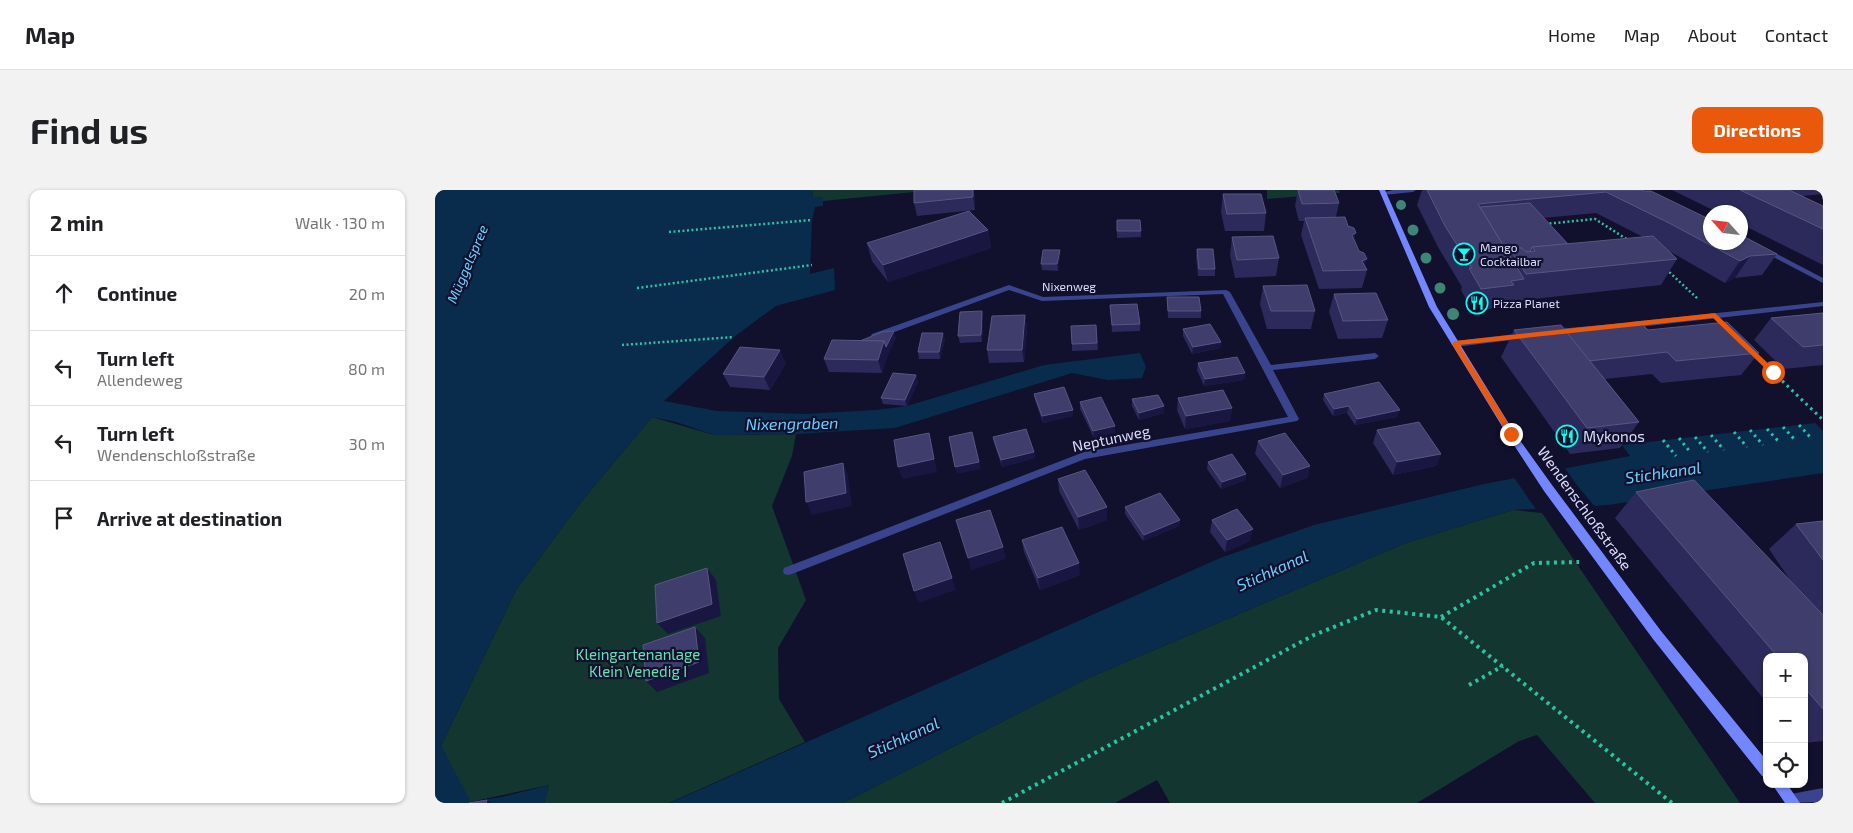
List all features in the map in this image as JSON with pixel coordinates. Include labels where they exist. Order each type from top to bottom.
[{"type":"street","points":[[1382,191],[1413,190]]},
{"type":"street","name":"Wendenschloßstraße","points":[[1382,191],[1433,307],[1511,434],[1548,488],[1657,636],[1763,766]]},
{"type":"street","points":[[1748,241],[1823,281]]},
{"type":"street","name":"Nixenweg","points":[[866,339],[1009,287],[1042,299],[1226,292],[1269,368]]},
{"type":"street","points":[[1620,326],[1823,304]]},
{"type":"street","points":[[1455,344],[1533,335]]},
{"type":"street","points":[[1269,368],[1375,356]]},
{"type":"street","name":"Neptunweg","points":[[788,571],[1084,456],[1294,419],[1269,368]]},
{"type":"street","points":[[1781,788],[1792,802],[1823,795]]},
{"type":"path","points":[[1544,224],[1595,219],[1635,245]]},
{"type":"path","points":[[669,232],[812,220]]},
{"type":"path","points":[[637,288],[812,264]]},
{"type":"path","points":[[1665,268],[1715,316]]},
{"type":"path","points":[[622,345],[734,337]]},
{"type":"path","points":[[1754,353],[1823,420]]},
{"type":"path","points":[[1799,425],[1812,439]]},
{"type":"path","points":[[1783,427],[1796,440]]},
{"type":"path","points":[[1767,429],[1780,442]]},
{"type":"path","points":[[1750,430],[1763,445]]},
{"type":"path","points":[[1734,432],[1747,447]]},
{"type":"path","points":[[1711,435],[1724,450]]},
{"type":"path","points":[[1695,436],[1708,452]]},
{"type":"path","points":[[1679,438],[1691,453]]},
{"type":"path","points":[[1663,440],[1676,456]]},
{"type":"path","points":[[1441,616],[1534,563],[1577,562]]},
{"type":"path","points":[[1002,803],[1314,634],[1375,610],[1441,616],[1672,803]]},
{"type":"path","points":[[1469,685],[1503,666]]},
{"type":"green space","points":[[812,190],[935,190],[823,201],[823,197],[813,198]]},
{"type":"green space","points":[[1267,190],[1339,190],[1340,193],[1267,199]]},
{"type":"green space","name":"Kleingartenanlage Klein Venedig I","points":[[652,417],[714,435],[796,434],[792,456],[772,506],[806,600],[778,648],[779,699],[805,742],[669,803],[544,803],[549,785],[470,802],[441,746],[516,590],[581,502]]},
{"type":"green space","points":[[1513,510],[1542,513],[1740,803],[1595,803],[1537,735],[1519,741],[1417,803],[1170,803],[1157,780],[1115,803],[843,803],[1086,679],[1406,543]]},
{"type":"water","points":[[435,190],[812,190],[813,198],[823,197],[823,206],[815,207],[812,220],[810,274],[834,268],[835,290],[776,306],[734,337],[664,401],[717,411],[805,414],[876,410],[907,406],[1044,365],[1140,353],[1146,367],[1142,378],[1108,380],[1072,373],[895,428],[796,434],[714,435],[676,422],[652,417],[581,502],[516,590],[441,746],[471,802],[502,797],[549,785],[544,803],[435,803]]},
{"type":"water","name":"Stichkanal","points":[[1815,423],[1823,431],[1823,473],[1608,505],[1513,510],[1406,543],[1086,679],[843,803],[670,803],[1220,558],[1314,525],[1484,484],[1630,456],[1622,445]]},
{"type":"pier","points":[[1564,467],[1596,508],[1537,511],[1513,476]]},
{"type":"building","points":[[914,190],[973,190],[973,197],[914,203]]},
{"type":"building","points":[[1298,190],[1334,190],[1339,203],[1302,204]]},
{"type":"building","points":[[1427,190],[1641,190],[1651,191],[1703,216],[1703,241],[1606,192],[1478,204],[1524,279],[1511,281],[1514,285],[1481,289],[1469,268],[1472,268],[1445,226]]},
{"type":"building","points":[[1740,190],[1789,190],[1823,206],[1823,229]]},
{"type":"building","points":[[1223,194],[1261,194],[1266,213],[1227,214]]},
{"type":"building","points":[[1530,203],[1568,244],[1532,247],[1530,252],[1526,252],[1522,248],[1509,248],[1508,253],[1480,207]]},
{"type":"building","points":[[969,211],[988,230],[883,265],[867,243]]},
{"type":"building","points":[[1345,217],[1348,226],[1354,228],[1356,233],[1352,235],[1359,251],[1364,253],[1367,259],[1362,261],[1367,270],[1323,271],[1305,218]]},
{"type":"building","points":[[1117,220],[1140,220],[1141,231],[1117,231]]},
{"type":"building","points":[[1273,236],[1279,258],[1237,260],[1232,237]]},
{"type":"building","points":[[1653,236],[1677,259],[1526,274],[1509,248],[1522,248],[1526,252],[1535,251],[1532,247]]},
{"type":"building","points":[[1748,239],[1777,254],[1750,256],[1740,261],[1719,250],[1748,250]]},
{"type":"building","points":[[1197,249],[1213,249],[1215,269],[1199,269]]},
{"type":"building","points":[[1043,250],[1060,250],[1057,264],[1041,264]]},
{"type":"building","points":[[1307,285],[1315,311],[1271,311],[1263,286]]},
{"type":"building","points":[[1376,293],[1388,320],[1343,321],[1334,294]]},
{"type":"building","points":[[1167,297],[1199,297],[1201,311],[1168,311]]},
{"type":"building","points":[[1137,304],[1140,324],[1112,325],[1110,305]]},
{"type":"building","points":[[982,311],[981,335],[958,336],[960,312]]},
{"type":"building","points":[[1823,313],[1823,345],[1803,347],[1771,318]]},
{"type":"building","points":[[1025,315],[1022,350],[987,350],[992,316]]},
{"type":"building","points":[[1640,322],[1648,330],[1727,322],[1759,353],[1676,361],[1667,352],[1589,361],[1564,329]]},
{"type":"building","points":[[1210,324],[1221,342],[1193,347],[1183,329]]},
{"type":"building","points":[[1096,325],[1097,343],[1072,344],[1071,326]]},
{"type":"building","points":[[1561,325],[1639,422],[1587,428],[1514,330]]},
{"type":"building","points":[[894,331],[886,347],[884,341],[860,341],[882,332]]},
{"type":"building","points":[[922,333],[943,333],[939,352],[918,352]]},
{"type":"building","points":[[832,340],[884,341],[878,360],[824,359]]},
{"type":"building","points":[[740,347],[780,350],[764,377],[723,374]]},
{"type":"building","points":[[1237,357],[1245,373],[1205,379],[1198,363]]},
{"type":"building","points":[[893,373],[916,375],[905,400],[881,398]]},
{"type":"building","points":[[1379,382],[1400,410],[1357,419],[1349,406],[1334,409],[1324,394]]},
{"type":"building","points":[[1064,387],[1073,410],[1042,416],[1034,394]]},
{"type":"building","points":[[1223,390],[1232,408],[1186,416],[1178,398]]},
{"type":"building","points":[[1158,395],[1164,406],[1139,413],[1132,399]]},
{"type":"building","points":[[1101,397],[1115,426],[1093,431],[1080,402]]},
{"type":"building","points":[[1419,422],[1441,454],[1397,462],[1377,430]]},
{"type":"building","points":[[1026,429],[1034,452],[1001,460],[993,437]]},
{"type":"building","points":[[972,432],[979,462],[955,467],[949,437]]},
{"type":"building","points":[[929,433],[934,459],[898,467],[894,440]]},
{"type":"building","points":[[1285,433],[1310,466],[1283,475],[1258,441]]},
{"type":"building","points":[[1232,454],[1246,474],[1222,482],[1208,462]]},
{"type":"building","points":[[843,463],[846,493],[806,502],[804,472]]},
{"type":"building","points":[[1085,470],[1107,507],[1078,517],[1058,479]]},
{"type":"building","points":[[1694,480],[1823,615],[1823,709],[1808,692],[1808,653],[1775,653],[1636,492]]},
{"type":"building","points":[[1160,493],[1180,520],[1144,535],[1125,507]]},
{"type":"building","points":[[1237,509],[1253,529],[1227,540],[1212,520]]},
{"type":"building","points":[[990,510],[1003,547],[968,558],[956,520]]},
{"type":"building","points":[[1823,521],[1823,560],[1796,524]]},
{"type":"building","points":[[1062,527],[1079,563],[1038,578],[1022,540]]},
{"type":"building","points":[[940,542],[952,578],[914,591],[903,554]]},
{"type":"building","points":[[707,568],[712,604],[657,623],[655,585]]},
{"type":"building","points":[[695,627],[699,662],[646,681],[643,645]]},
{"type":"building","points":[[487,800],[486,803],[469,803]]},
{"type":"place","name":"Mango Cocktailbar","points":[[1464,254]]},
{"type":"place","name":"Pizza Planet","points":[[1477,303]]},
{"type":"place","name":"Mykonos","points":[[1567,436]]},
{"type":"route","points":[[1511,434],[1455,344],[1715,316],[1773,372]]},
{"type":"water label","name":"Müggelspree","points":[[467,264]]},
{"type":"water label","name":"Nixengraben","points":[[792,423]]}]
